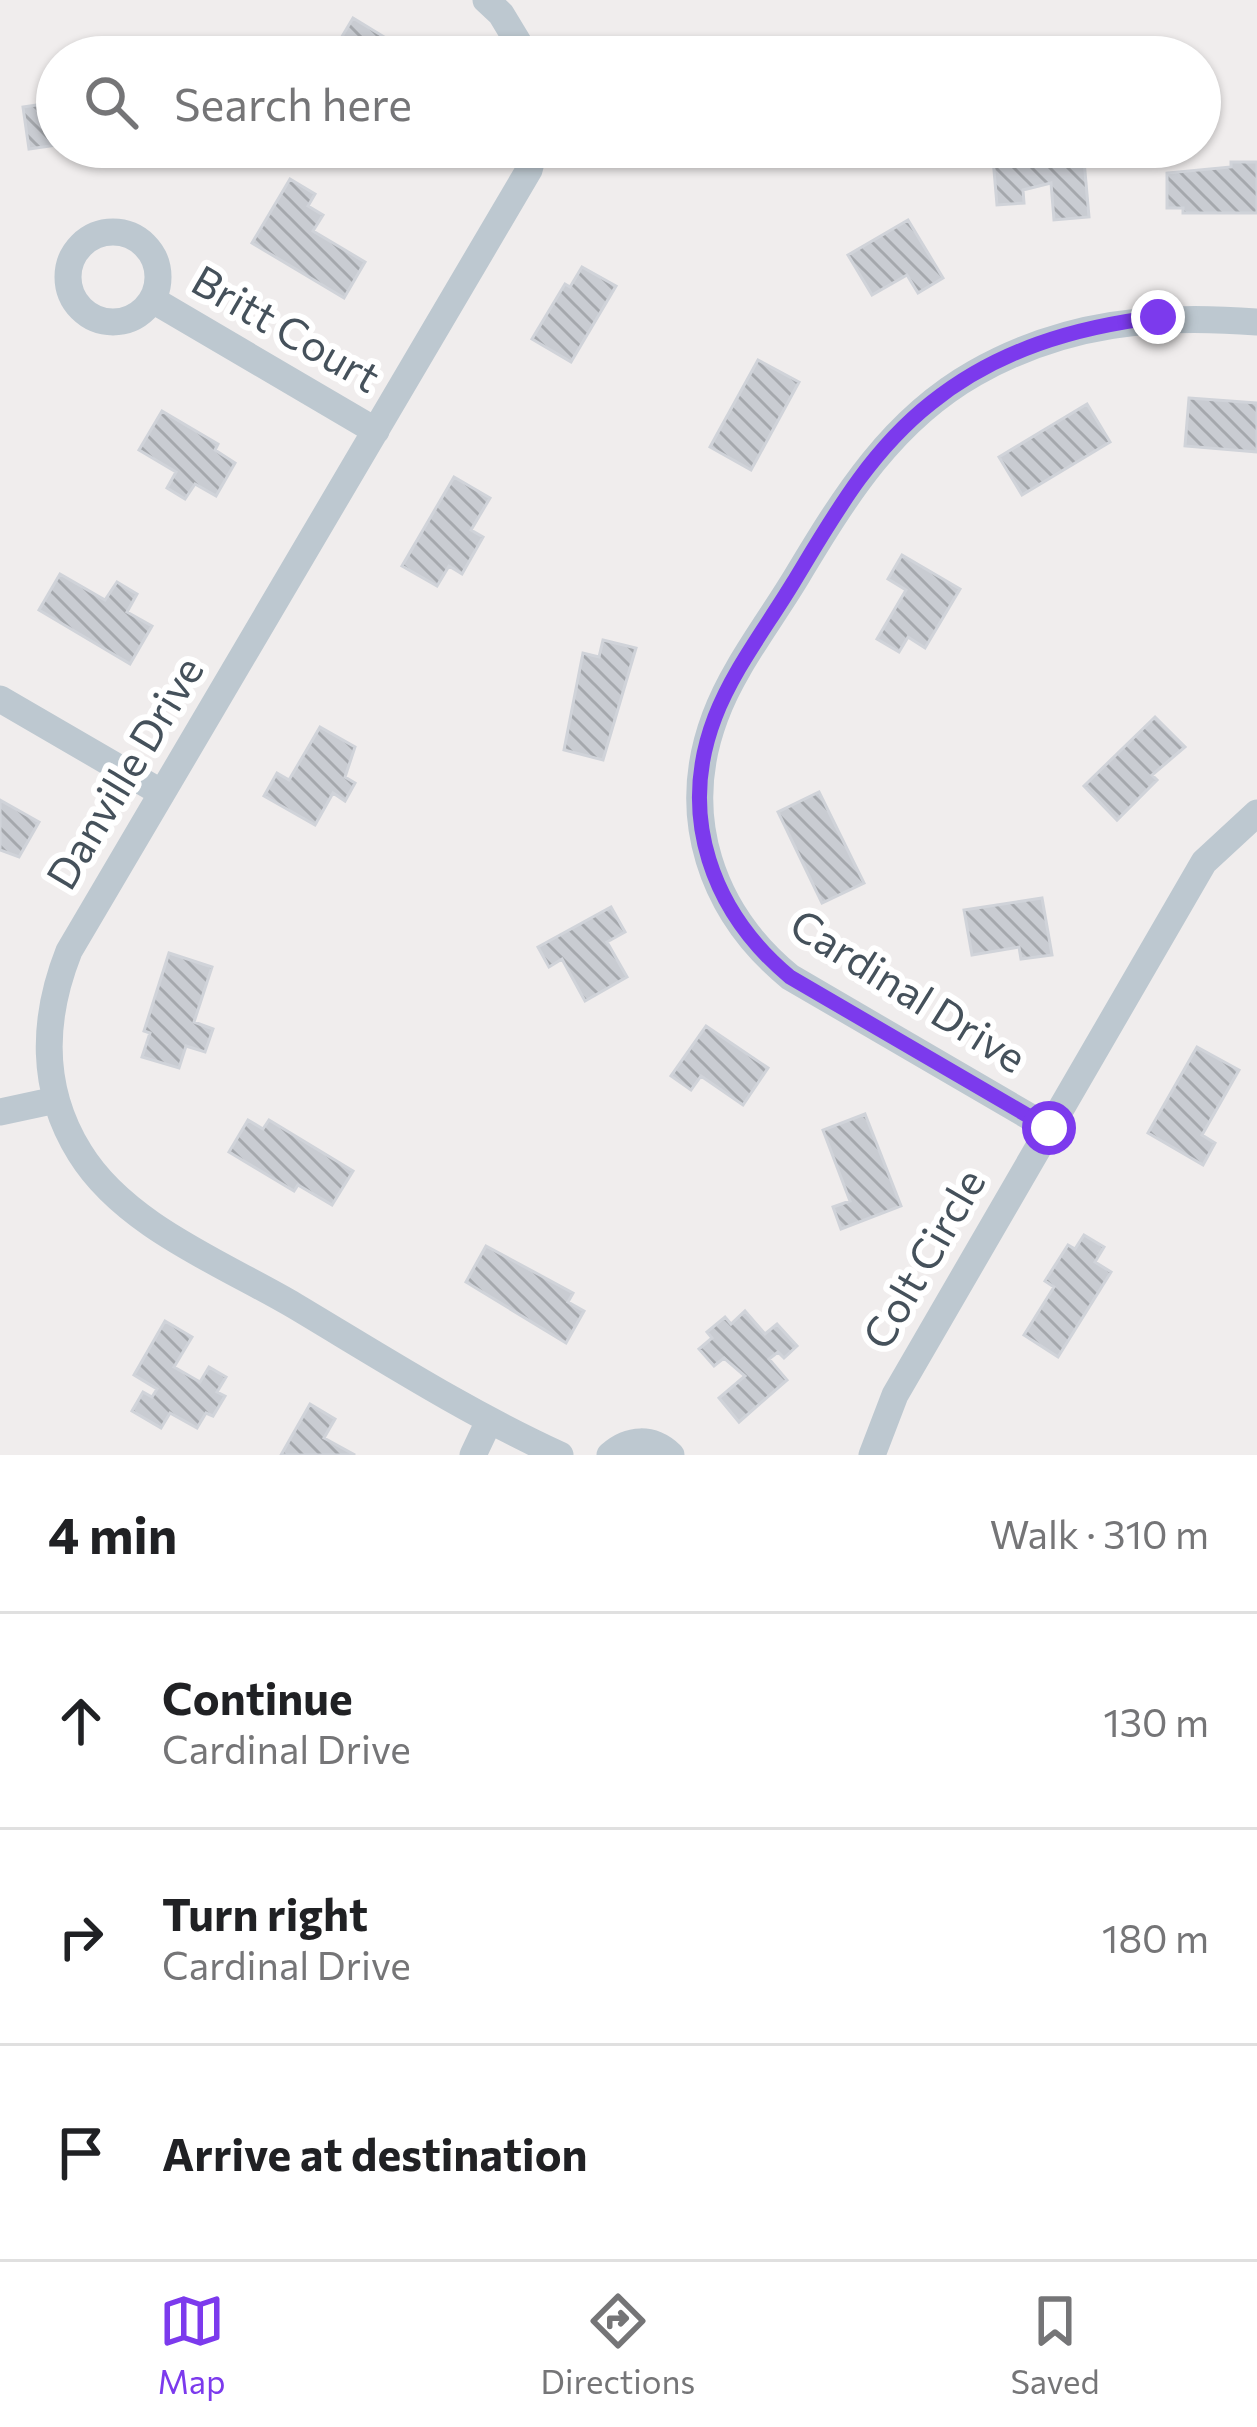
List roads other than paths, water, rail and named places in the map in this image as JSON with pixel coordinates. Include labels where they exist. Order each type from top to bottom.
[{"type":"street","points":[[486,0],[512,36]]},
{"type":"street","name":"Danville Drive","points":[[530,168],[69,951],[48,1023],[56,1100],[82,1157],[137,1213],[489,1421],[560,1455]]},
{"type":"street","name":"Britt Court","points":[[152,300],[376,431]]},
{"type":"street","name":"Cardinal Drive","points":[[1049,1128],[790,977],[764,956],[722,898],[708,863],[700,826],[704,751],[723,700],[853,484],[931,403],[1015,352],[1061,334],[1158,317],[1257,322]]},
{"type":"street","points":[[0,699],[162,793]]},
{"type":"street","name":"Colt Circle","points":[[872,1455],[895,1395],[1204,862],[1257,813]]},
{"type":"street","points":[[0,1112],[56,1100]]},
{"type":"street","points":[[472,1455],[489,1421]]},
{"type":"street","points":[[610,1455],[632,1441],[648,1441],[671,1455]]}]
